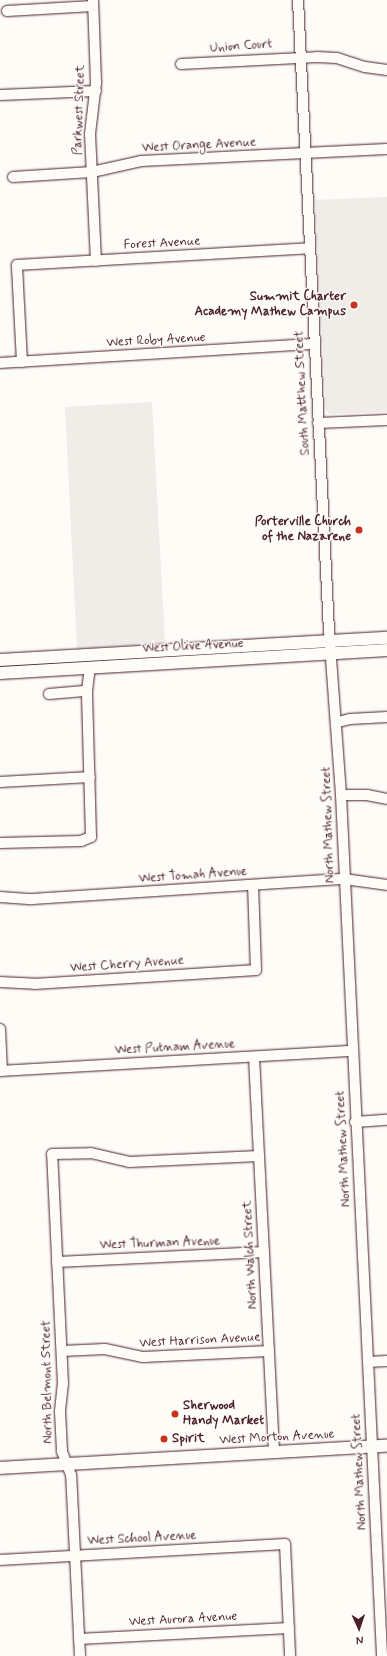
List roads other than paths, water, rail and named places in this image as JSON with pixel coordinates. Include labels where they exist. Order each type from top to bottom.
[{"type":"main road","name":"West Olive Avenue","points":[[0,660],[330,640],[387,638]]},
{"type":"main road","name":"West Olive Avenue","points":[[0,673],[387,650]]},
{"type":"main road","name":"West Morton Avenue","points":[[0,1468],[387,1446]]},
{"type":"street","name":"South Matthew Street","points":[[298,0],[302,56],[309,248],[330,640]]},
{"type":"street","points":[[7,11],[93,3]]},
{"type":"street","name":"Parkwest Street","points":[[93,3],[96,91],[90,134],[96,261]]},
{"type":"street","name":"Union Court","points":[[181,64],[302,56],[337,58],[365,67],[387,70]]},
{"type":"street","points":[[0,95],[96,91]]},
{"type":"street","name":"West Orange Avenue","points":[[13,177],[92,172],[141,161],[387,149]]},
{"type":"street","name":"Forest Avenue","points":[[22,362],[17,265],[309,248]]},
{"type":"street","name":"West Roby Avenue","points":[[0,363],[314,344]]},
{"type":"street","points":[[318,423],[387,420]]},
{"type":"street","name":"North Mathew Street","points":[[330,640],[338,722],[355,1122],[382,1656]]},
{"type":"street","points":[[0,843],[81,841],[91,837],[87,691],[90,668]]},
{"type":"street","points":[[49,694],[87,691]]},
{"type":"street","points":[[338,722],[350,718],[387,717]]},
{"type":"street","points":[[0,782],[90,777]]},
{"type":"street","points":[[341,795],[366,795],[387,799]]},
{"type":"street","name":"West Tomah Avenue","points":[[0,896],[32,899],[344,880],[387,885]]},
{"type":"street","name":"West Cherry Avenue","points":[[0,982],[34,984],[256,970],[253,885]]},
{"type":"street","points":[[0,1029],[1,1071]]},
{"type":"street","name":"West Putnam Avenue","points":[[1,1071],[352,1051]]},
{"type":"street","name":"North Walch Street","points":[[254,1057],[274,1452]]},
{"type":"street","points":[[355,1122],[387,1120]]},
{"type":"street","name":"North Belmont Street","points":[[80,1656],[71,1475],[62,1451],[62,1351],[52,1154],[91,1153],[129,1162],[259,1156]]},
{"type":"street","name":"West Thurman Avenue","points":[[57,1262],[264,1252]]},
{"type":"street","name":"West Harrison Avenue","points":[[62,1351],[105,1349],[143,1357],[269,1351]]},
{"type":"street","points":[[368,1362],[387,1361]]},
{"type":"street","name":"West School Avenue","points":[[0,1560],[285,1544],[289,1628]]},
{"type":"street","points":[[289,1628],[290,1656]]},
{"type":"street","name":"West Aurora Avenue","points":[[79,1639],[289,1628]]},
{"type":"place","name":"Summit Charter Academy Mathew Campus","points":[[354,305]]},
{"type":"place","name":"Porterville Church of the Nazarene","points":[[359,530]]},
{"type":"place","name":"Sherwood Handy Market","points":[[175,1414]]},
{"type":"place","name":"Spirit","points":[[164,1439]]}]
